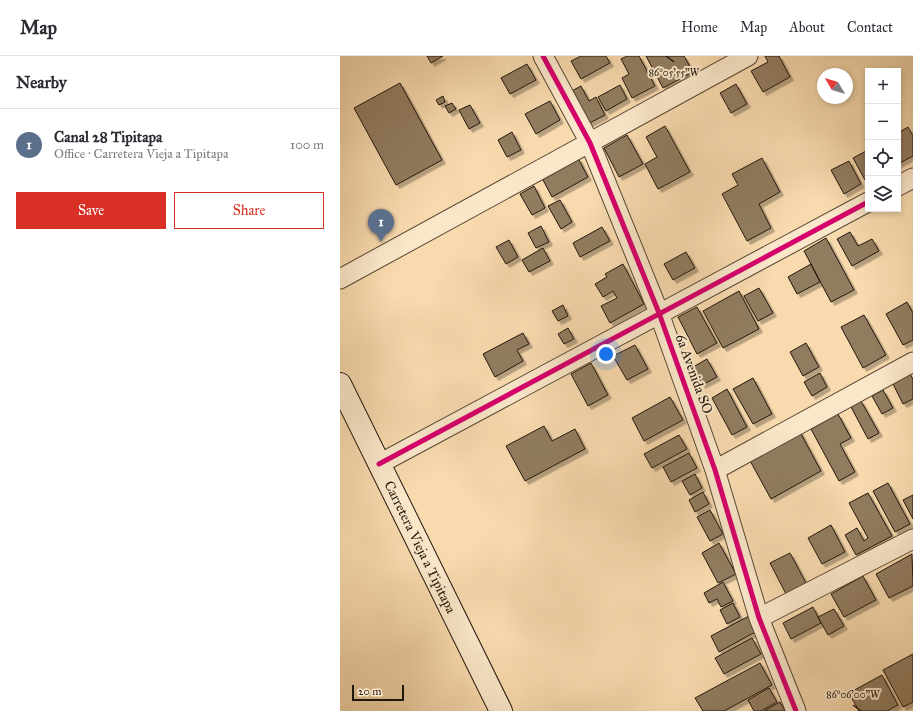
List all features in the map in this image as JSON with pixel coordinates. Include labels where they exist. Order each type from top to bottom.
[{"type":"main road","name":"Carretera Vieja a Tipitapa","points":[[340,384],[501,711]]},
{"type":"street","name":"6a Avenida SO","points":[[542,56],[590,143],[659,313],[715,470],[759,618],[796,711]]},
{"type":"street","points":[[340,279],[748,56]]},
{"type":"street","points":[[901,184],[913,178]]},
{"type":"street","points":[[379,464],[865,204]]},
{"type":"street","points":[[715,470],[913,362]]},
{"type":"street","points":[[759,618],[913,539]]},
{"type":"building","points":[[427,56],[443,56],[431,63]]},
{"type":"building","points":[[581,56],[606,56],[610,63],[581,79],[571,61]]},
{"type":"building","points":[[627,56],[639,56],[655,86],[632,98],[622,78],[629,74],[621,59]]},
{"type":"building","points":[[646,56],[684,56],[693,72],[663,88]]},
{"type":"building","points":[[765,56],[779,56],[790,77],[763,92],[751,71],[768,62]]},
{"type":"building","points":[[527,64],[536,80],[510,94],[501,78]]},
{"type":"building","points":[[400,83],[442,160],[396,185],[354,108]]},
{"type":"building","points":[[736,84],[747,104],[731,113],[720,93]]},
{"type":"building","points":[[620,85],[627,99],[606,111],[598,97]]},
{"type":"building","points":[[581,86],[589,101],[596,97],[605,115],[586,125],[568,93]]},
{"type":"building","points":[[443,96],[445,102],[439,105],[436,100]]},
{"type":"building","points":[[550,101],[560,120],[536,134],[525,114]]},
{"type":"building","points":[[452,103],[456,109],[449,113],[445,106]]},
{"type":"building","points":[[470,105],[480,123],[469,129],[459,110]]},
{"type":"building","points":[[665,126],[690,172],[658,189],[645,164],[657,157],[646,137]]},
{"type":"building","points":[[908,127],[913,136],[913,156],[901,162],[901,140],[901,131]]},
{"type":"building","points":[[512,132],[521,150],[507,157],[498,140]]},
{"type":"building","points":[[627,135],[643,164],[619,177],[604,148]]},
{"type":"building","points":[[865,152],[865,180],[853,158]]},
{"type":"building","points":[[578,158],[588,177],[552,197],[542,178]]},
{"type":"building","points":[[762,158],[780,192],[759,204],[771,228],[747,241],[722,194],[738,185],[732,174]]},
{"type":"building","points":[[849,161],[861,184],[844,194],[831,170]]},
{"type":"building","points":[[534,186],[545,208],[532,215],[520,194]]},
{"type":"building","points":[[560,200],[572,222],[561,229],[548,206]]},
{"type":"building","points":[[541,226],[549,242],[536,248],[528,233]]},
{"type":"building","points":[[602,227],[610,241],[580,257],[573,243]]},
{"type":"building","points":[[850,232],[858,246],[872,239],[879,251],[852,266],[837,239]]},
{"type":"building","points":[[826,238],[854,290],[831,302],[804,251]]},
{"type":"building","points":[[509,240],[518,257],[506,264],[496,247]]},
{"type":"building","points":[[543,248],[550,261],[529,272],[522,260]]},
{"type":"building","points":[[686,252],[695,268],[673,280],[664,264]]},
{"type":"building","points":[[623,264],[644,304],[610,323],[601,306],[617,298],[613,291],[603,297],[595,284],[607,277],[605,274]]},
{"type":"building","points":[[811,264],[820,282],[797,294],[788,277]]},
{"type":"building","points":[[759,288],[773,313],[758,321],[744,296]]},
{"type":"building","points":[[739,291],[759,329],[723,348],[703,311]]},
{"type":"building","points":[[907,302],[913,313],[913,340],[903,345],[886,314]]},
{"type":"building","points":[[563,305],[568,316],[558,321],[552,311]]},
{"type":"building","points":[[697,307],[717,343],[697,354],[678,317]]},
{"type":"building","points":[[864,315],[886,355],[863,368],[841,327]]},
{"type":"building","points":[[568,328],[574,339],[564,344],[558,334]]},
{"type":"building","points":[[523,333],[529,344],[517,350],[523,361],[495,377],[483,354]]},
{"type":"building","points":[[806,343],[819,367],[803,376],[790,352]]},
{"type":"building","points":[[635,345],[648,369],[627,380],[613,356]]},
{"type":"building","points":[[707,359],[717,377],[702,385],[693,367]]},
{"type":"building","points":[[591,363],[608,395],[588,406],[571,374]]},
{"type":"building","points":[[820,373],[827,387],[812,396],[804,382]]},
{"type":"building","points":[[910,374],[913,379],[913,399],[903,404],[893,384]]},
{"type":"building","points":[[753,378],[772,414],[753,424],[733,389]]},
{"type":"building","points":[[727,389],[747,427],[732,435],[712,398]]},
{"type":"building","points":[[883,390],[893,408],[882,414],[872,396]]},
{"type":"building","points":[[670,397],[683,420],[644,441],[632,418]]},
{"type":"building","points":[[861,401],[879,433],[868,439],[851,407]]},
{"type":"building","points":[[838,414],[851,438],[840,444],[855,472],[839,481],[811,429]]},
{"type":"building","points":[[544,426],[552,441],[575,429],[585,449],[525,481],[506,446]]},
{"type":"building","points":[[799,430],[821,471],[771,499],[748,457]]},
{"type":"building","points":[[679,435],[687,449],[652,468],[644,454]]},
{"type":"building","points":[[689,453],[697,468],[671,482],[663,467]]},
{"type":"building","points":[[695,474],[702,488],[690,495],[682,481]]},
{"type":"building","points":[[888,483],[910,524],[895,532],[873,491]]},
{"type":"building","points":[[703,492],[709,504],[695,512],[689,500]]},
{"type":"building","points":[[868,493],[892,536],[856,555],[845,535],[857,528],[864,541],[868,538],[849,503]]},
{"type":"building","points":[[913,495],[913,519],[903,500]]},
{"type":"building","points":[[710,510],[723,534],[710,541],[697,517]]},
{"type":"building","points":[[831,525],[845,552],[822,564],[808,538]]},
{"type":"building","points":[[719,543],[736,574],[718,583],[702,553]]},
{"type":"building","points":[[790,553],[806,583],[786,594],[770,563]]},
{"type":"building","points":[[912,554],[913,586],[889,598],[876,574]]},
{"type":"building","points":[[863,576],[876,600],[844,617],[831,594]]},
{"type":"building","points":[[723,582],[733,601],[721,607],[717,599],[709,603],[704,593]]},
{"type":"building","points":[[733,603],[740,617],[727,624],[720,610]]},
{"type":"building","points":[[813,607],[821,623],[791,639],[783,623]]},
{"type":"building","points":[[834,609],[844,626],[828,635],[818,617]]},
{"type":"building","points":[[749,616],[757,631],[719,652],[711,636]]},
{"type":"building","points":[[752,638],[761,654],[724,674],[715,658]]},
{"type":"building","points":[[913,654],[913,702],[903,707],[883,670]]},
{"type":"building","points":[[760,663],[772,685],[724,711],[703,711],[695,698]]},
{"type":"building","points":[[882,675],[898,705],[887,711],[859,711],[849,693]]},
{"type":"building","points":[[769,688],[777,702],[761,711],[754,711],[748,700]]},
{"type":"building","points":[[780,702],[785,711],[764,711]]},
{"type":"cycle path","points":[[543,56],[590,143],[659,313],[715,470],[759,618],[796,711]]},
{"type":"cycle path","points":[[379,464],[865,204]]},
{"type":"place","name":"Canal 28 Tipitapa","points":[[381,242]]}]
